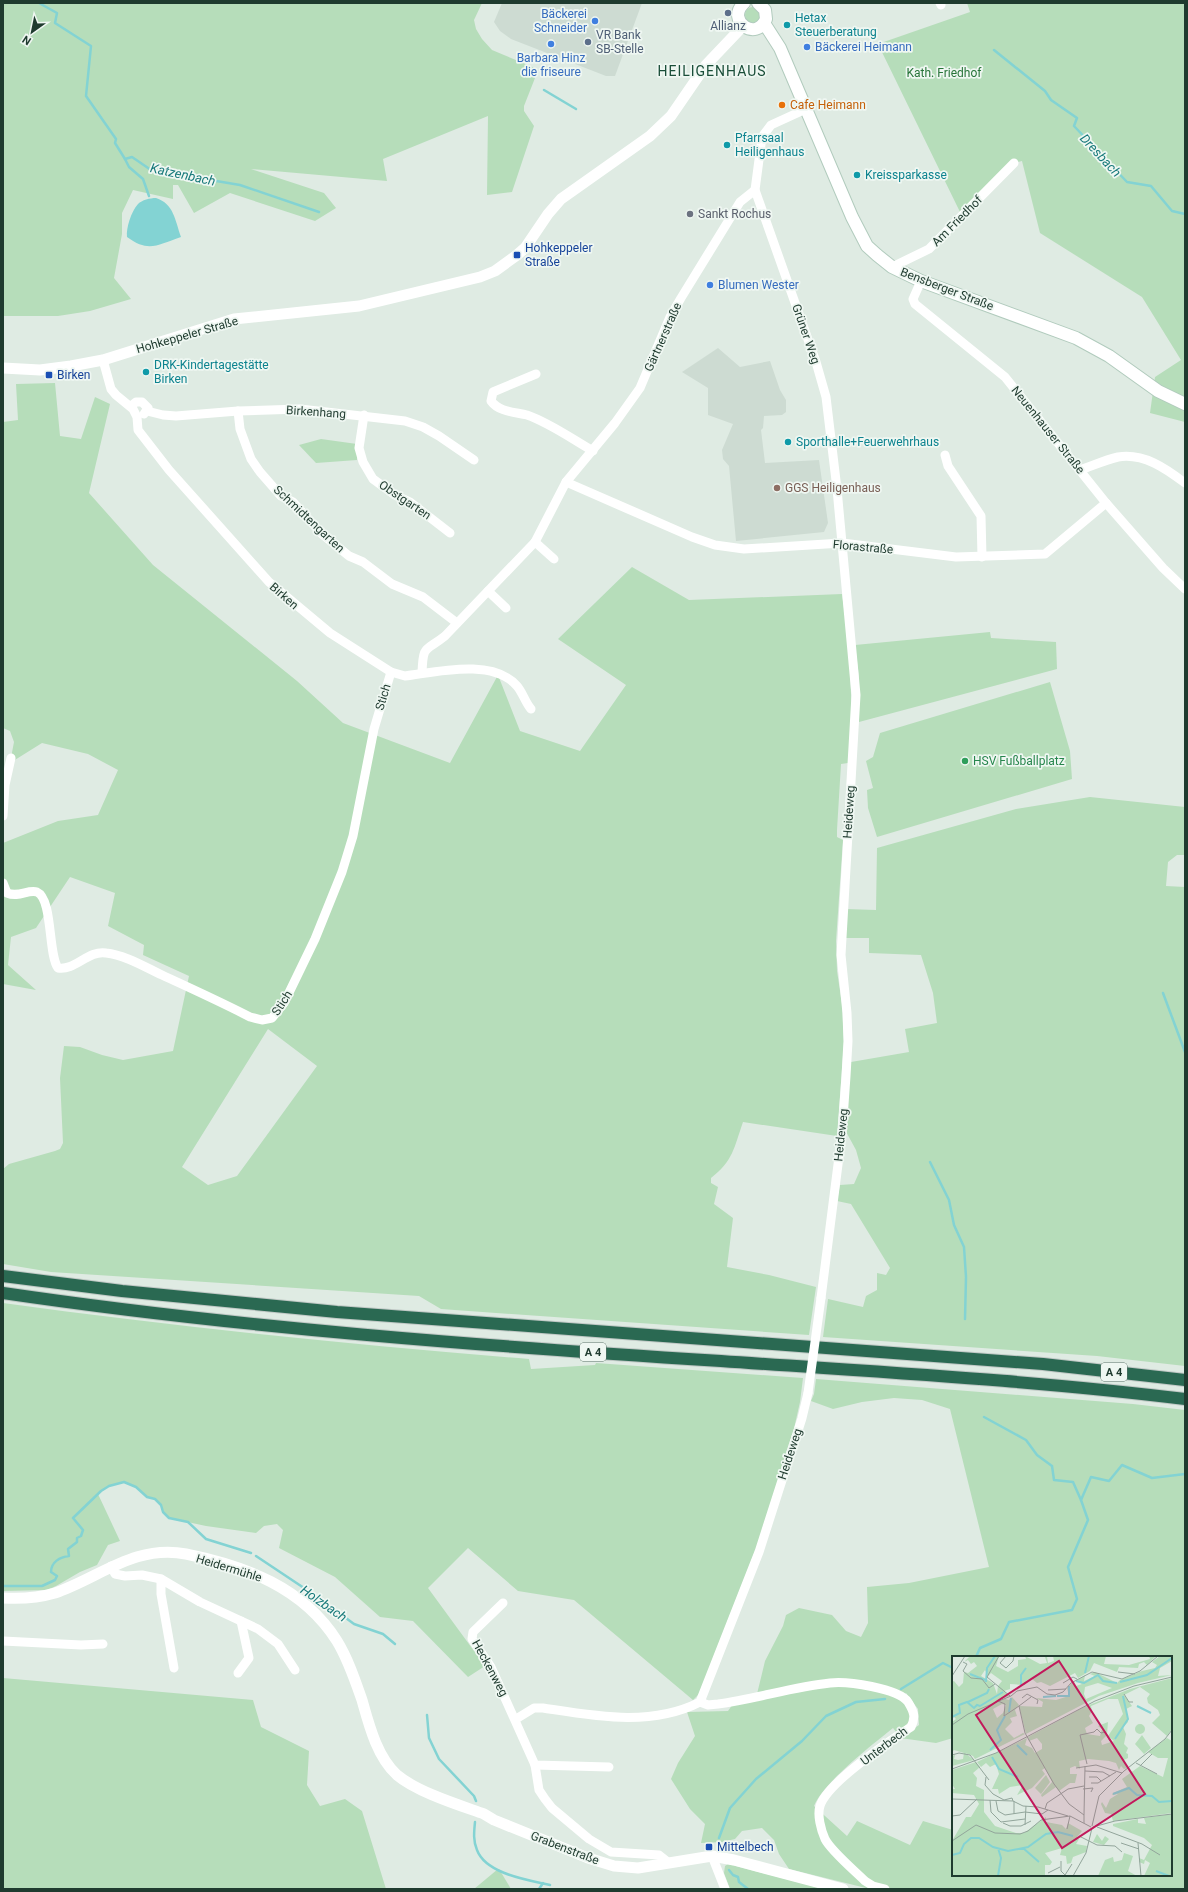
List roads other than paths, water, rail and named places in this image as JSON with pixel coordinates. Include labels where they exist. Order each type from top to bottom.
[{"type":"highway","name":"A 4","points":[[3,1276],[122,1291],[337,1312],[1043,1364],[1185,1380]]},
{"type":"highway","name":"A 4","points":[[3,1293],[201,1318],[343,1333],[710,1361],[954,1377],[1185,1399]]},
{"type":"main road","points":[[742,4],[738,18],[743,26],[750,29],[755,29],[764,23],[766,14],[762,4]]},
{"type":"main road","name":"Bensberger Straße","points":[[764,23],[780,48],[852,217],[867,246],[892,267],[921,281],[1076,338],[1108,356],[1158,391],[1185,404]]},
{"type":"street","name":"Hohkeppeler Straße","points":[[3,368],[40,370],[103,360],[234,319],[359,306],[480,277],[495,271],[525,248],[548,214],[561,199],[638,145],[660,126],[682,100],[706,65],[743,26]]},
{"type":"street","name":"Grüner Weg","points":[[806,109],[771,125],[766,130],[762,137],[755,190],[816,362],[826,397],[842,543]]},
{"type":"street","name":"Am Friedhof","points":[[892,267],[929,249],[1014,163]]},
{"type":"street","name":"Gärtnerstraße","points":[[566,482],[593,451],[640,388],[677,304],[740,202],[755,190]]},
{"type":"street","name":"Neuenhauser Straße","points":[[921,281],[913,298],[915,304],[1005,377],[1106,503],[1163,568],[1185,589]]},
{"type":"street","name":"Birken","points":[[103,360],[111,389],[116,395],[131,406],[137,417],[138,430],[169,470],[269,582],[330,633],[391,672],[405,676],[467,669],[493,671],[506,677],[518,687],[524,701],[531,709]]},
{"type":"street","points":[[536,374],[493,392],[491,401],[500,409],[540,420],[593,451]]},
{"type":"street","points":[[131,406],[140,401],[146,406],[147,411],[137,417]]},
{"type":"street","name":"Birkenhang","points":[[147,411],[163,415],[176,416],[300,408],[364,415],[404,421],[423,427],[474,460]]},
{"type":"street","name":"Schmidtengarten","points":[[238,411],[240,429],[251,459],[282,496],[293,502],[322,534],[349,556],[363,562],[392,584],[423,597],[457,623]]},
{"type":"street","name":"Obstgarten","points":[[364,415],[360,448],[363,462],[374,479],[394,495],[410,502],[450,533]]},
{"type":"street","points":[[945,455],[948,466],[981,516],[982,557]]},
{"type":"street","points":[[1080,470],[1118,457],[1132,457],[1145,459],[1165,468],[1185,483]]},
{"type":"street","points":[[422,673],[425,650],[445,636],[535,542],[566,482]]},
{"type":"street","name":"Florastraße","points":[[566,482],[665,526],[715,545],[744,549],[842,543],[956,557],[1045,554],[1106,503]]},
{"type":"street","points":[[535,542],[554,559]]},
{"type":"street","name":"Heideweg","points":[[697,1704],[759,1552],[802,1418],[808,1393],[842,1133],[848,1041],[841,955],[856,695],[853,645],[846,596],[842,543]]},
{"type":"street","points":[[488,590],[506,608]]},
{"type":"street","name":"Stich","points":[[3,883],[7,893],[13,896],[38,892],[43,897],[51,934],[54,963],[58,968],[66,969],[96,953],[105,952],[137,963],[250,1017],[262,1020],[272,1018],[284,1004],[315,939],[344,864],[356,818],[374,730],[391,672]]},
{"type":"street","points":[[3,816],[5,785],[11,758]]},
{"type":"street","name":"Heidermühle","points":[[3,1598],[33,1598],[54,1593],[73,1586],[111,1566],[141,1556],[162,1553],[185,1554],[263,1577],[291,1593],[310,1608],[326,1625],[338,1642],[354,1676],[378,1746],[390,1768],[406,1781],[465,1807]]},
{"type":"street","points":[[111,1566],[115,1574],[125,1576],[142,1575],[161,1579],[200,1602],[258,1629],[278,1644],[295,1670]]},
{"type":"street","points":[[161,1579],[161,1594],[174,1668]]},
{"type":"street","name":"Heckenweg","points":[[503,1603],[473,1632],[472,1639],[491,1667],[516,1719]]},
{"type":"street","points":[[238,1673],[249,1658],[241,1621]]},
{"type":"street","points":[[3,1642],[81,1645],[103,1644]]},
{"type":"street","name":"Unterbech","points":[[697,1704],[718,1704],[832,1683],[870,1686],[892,1691],[906,1699],[914,1712],[914,1720],[911,1727],[867,1757],[825,1795],[819,1808],[820,1822],[826,1840],[865,1881],[873,1886],[885,1889]]},
{"type":"street","points":[[669,1862],[659,1855],[611,1852],[589,1839],[552,1808],[539,1790],[535,1765],[523,1742],[516,1719],[534,1708],[593,1715],[638,1718],[668,1714],[697,1704]]},
{"type":"street","points":[[535,1765],[609,1767]]},
{"type":"street","name":"Grabenstraße","points":[[465,1807],[581,1855],[614,1866],[638,1868],[712,1856],[734,1860],[843,1889]]},
{"type":"street","points":[[712,1856],[725,1889]]},
{"type":"water","points":[[156,198],[167,204],[170,208],[181,237],[159,245],[141,245],[127,237],[127,229],[135,207],[146,200]]},
{"type":"waterway","name":"Katzenbach","points":[[39,3],[57,13],[55,23],[91,46],[86,96],[116,139],[115,143],[125,159],[132,157],[151,170],[240,185],[319,212]]},
{"type":"waterway","name":"Dresbach","points":[[994,50],[1045,91],[1051,100],[1077,118],[1074,126],[1127,182],[1151,186],[1172,211],[1185,214]]},
{"type":"waterway","points":[[544,90],[576,109]]},
{"type":"waterway","points":[[125,159],[129,167],[143,179],[149,196]]},
{"type":"waterway","points":[[1163,993],[1185,1052]]},
{"type":"waterway","points":[[930,1162],[949,1200],[954,1225],[964,1247],[966,1277],[965,1319]]},
{"type":"waterway","points":[[984,1417],[1026,1440],[1037,1455],[1052,1466],[1054,1480],[1073,1482],[1081,1500]]},
{"type":"waterway","points":[[976,1656],[980,1648],[1001,1639],[1009,1622],[1072,1610],[1077,1599],[1068,1567],[1088,1520],[1081,1500],[1091,1477],[1109,1481],[1122,1465],[1152,1478],[1185,1474]]},
{"type":"waterway","name":"Holzbach","points":[[3,1586],[42,1586],[55,1580],[57,1576],[51,1572],[51,1568],[59,1559],[69,1556],[68,1549],[77,1542],[77,1538],[81,1536],[83,1530],[73,1518],[101,1491],[109,1486],[124,1482],[136,1487],[147,1497],[155,1499],[161,1505],[163,1512],[169,1518],[188,1522],[206,1539],[251,1553]]},
{"type":"waterway","name":"Holzbach","points":[[256,1556],[319,1598],[354,1624],[383,1634],[395,1644]]},
{"type":"waterway","points":[[901,1689],[943,1663],[952,1668]]},
{"type":"waterway","points":[[719,1838],[730,1808],[756,1779],[802,1741],[826,1716],[856,1702],[885,1699]]},
{"type":"waterway","name":"Holzbach","points":[[427,1715],[429,1738],[439,1759],[474,1796],[476,1801]]},
{"type":"waterway","name":"Holzbach","points":[[475,1822],[474,1836],[476,1847],[482,1858],[489,1865],[509,1875],[550,1885]]},
{"type":"waterway","points":[[729,1870],[733,1875],[738,1877],[739,1882],[748,1889]]},
{"type":"waterway","name":"Holzbach","points":[[539,1889],[543,1883]]},
{"type":"place","name":"Allianz","points":[[728,13]]},
{"type":"place","name":"Bäckerei Schneider","points":[[595,21]]},
{"type":"place","name":"Hetax Steuerberatung","points":[[787,25]]},
{"type":"place","name":"VR Bank SB-Stelle","points":[[588,42]]},
{"type":"place","name":"Barbara Hinz die friseure","points":[[551,44]]},
{"type":"place","name":"Bäckerei Heimann","points":[[807,47]]},
{"type":"place","name":"Cafe Heimann","points":[[782,105]]},
{"type":"place","name":"Pfarrsaal Heiligenhaus","points":[[727,145]]},
{"type":"place","name":"Kreissparkasse","points":[[857,175]]},
{"type":"place","name":"Sankt Rochus","points":[[690,214]]},
{"type":"place","name":"Hohkeppeler Straße","points":[[517,255]]},
{"type":"place","name":"Blumen Wester","points":[[710,285]]},
{"type":"place","name":"DRK-Kindertagestätte Birken","points":[[146,372]]},
{"type":"place","name":"Birken","points":[[49,375]]},
{"type":"place","name":"Sporthalle+Feuerwehrhaus","points":[[788,442]]},
{"type":"place","name":"GGS Heiligenhaus","points":[[777,488]]},
{"type":"place","name":"HSV Fußballplatz","points":[[965,761]]},
{"type":"place","name":"Mittelbech","points":[[709,1847]]},
{"type":"district","name":"HEILIGENHAUS","points":[[712,71]]},
{"type":"park label","name":"Kath. Friedhof","points":[[944,73]]}]
